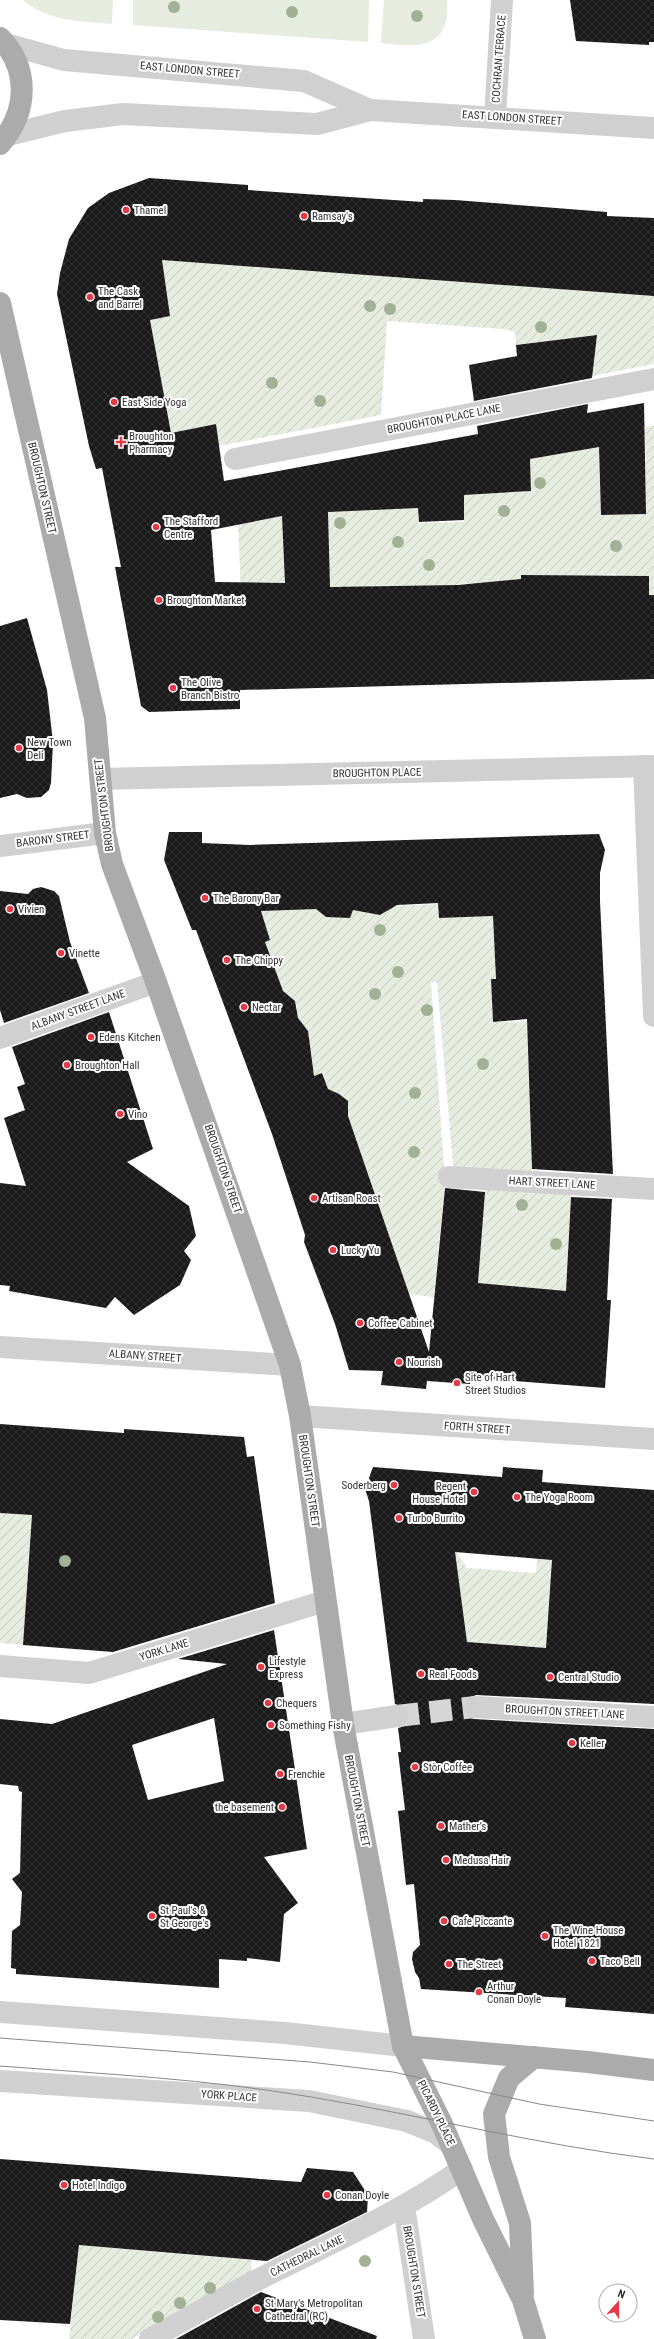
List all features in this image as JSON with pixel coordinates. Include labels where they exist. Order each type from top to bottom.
[{"type":"main road","points":[[3,41],[18,65],[23,89],[19,113],[4,139]]},
{"type":"main road","name":"BROUGHTON STREET","points":[[0,304],[95,718],[105,833],[112,864],[156,982],[290,1365],[300,1416],[342,1724],[404,2046]]},
{"type":"main road","points":[[404,2046],[534,2057],[654,2070]]},
{"type":"main road","name":"PICARDY PLACE","points":[[404,2046],[462,2169],[482,2219],[523,2300],[535,2339]]},
{"type":"main road","name":"PICARDY PLACE","points":[[523,2300],[520,2223],[499,2157],[494,2114],[509,2078],[534,2057]]},
{"type":"street","name":"COCHRAN TERRACE","points":[[495,117],[502,0]]},
{"type":"street","name":"EAST LONDON STREET","points":[[3,41],[64,60],[176,68],[304,81],[370,110]]},
{"type":"street","name":"EAST LONDON STREET","points":[[4,139],[65,121],[122,114],[317,124],[370,110],[654,128]]},
{"type":"street","name":"BROUGHTON PLACE LANE","points":[[235,459],[654,379]]},
{"type":"street","name":"BROUGHTON PLACE","points":[[101,780],[649,766]]},
{"type":"street","points":[[649,766],[654,1016]]},
{"type":"street","name":"BARONY STREET","points":[[0,846],[105,833]]},
{"type":"street","name":"ALBANY STREET LANE","points":[[0,1038],[156,982]]},
{"type":"street","name":"HART STREET LANE","points":[[449,1177],[654,1189]]},
{"type":"street","name":"ALBANY STREET","points":[[0,1346],[290,1365]]},
{"type":"street","name":"FORTH STREET","points":[[300,1416],[654,1439]]},
{"type":"street","name":"YORK LANE","points":[[0,1666],[88,1673],[325,1601]]},
{"type":"street","name":"BROUGHTON STREET LANE","points":[[476,1707],[654,1717]]},
{"type":"street","points":[[342,1724],[397,1716]]},
{"type":"street","points":[[0,2012],[277,2033],[404,2046]]},
{"type":"street","name":"YORK PLACE","points":[[0,2081],[309,2101],[407,2121],[436,2133],[450,2144]]},
{"type":"street","name":"CATHEDRAL LANE","points":[[150,2339],[271,2273],[404,2206],[462,2169]]},
{"type":"street","name":"BROUGHTON STREET","points":[[404,2206],[424,2339]]},
{"type":"shaded area","points":[[23,0],[113,0],[112,24],[65,19],[43,13]]},
{"type":"shaded area","points":[[133,0],[369,0],[368,42],[133,25]]},
{"type":"shaded area","points":[[384,0],[447,0],[447,16],[445,25],[440,34],[426,43],[418,45],[399,45],[381,43]]},
{"type":"shaded area","points":[[138,256],[654,296],[654,364],[592,376],[597,335],[516,345],[515,332],[504,329],[387,321],[381,415],[219,446],[216,424],[171,433]]},
{"type":"shaded area","points":[[654,426],[654,595],[649,595],[649,577],[616,589],[616,574],[603,575],[604,597],[522,591],[468,599],[467,583],[458,584],[459,600],[389,601],[388,585],[370,586],[370,602],[340,602],[340,586],[241,592],[238,525],[282,516],[329,552],[328,512],[417,475],[419,523],[464,522],[464,495],[531,491],[530,459],[599,447],[601,515],[646,514],[645,427]]},
{"type":"shaded area","points":[[263,899],[323,908],[323,915],[326,917],[350,918],[352,906],[381,915],[393,906],[438,904],[439,918],[510,916],[495,969],[496,979],[491,980],[493,1022],[527,1022],[532,1175],[454,1175],[437,982],[431,982],[445,1182],[434,1297],[399,1293],[345,1123],[348,1116],[348,1102],[337,1093],[323,1096],[327,1085],[323,1073],[315,1075],[311,1065],[308,1031],[298,1019],[296,1002],[283,992],[258,922]]},
{"type":"shaded area","points":[[485,1184],[571,1191],[566,1298],[477,1300]]},
{"type":"shaded area","points":[[0,1513],[32,1515],[23,1645],[0,1643]]},
{"type":"shaded area","points":[[453,1547],[467,1568],[536,1573],[537,1559],[623,1565],[546,1648],[489,1644],[474,1693]]},
{"type":"shaded area","points":[[79,2245],[252,2260],[251,2275],[132,2339],[69,2339]]},
{"type":"building","points":[[570,0],[654,0],[654,42],[649,42],[649,45],[576,41]]},
{"type":"building","points":[[149,178],[248,185],[248,190],[423,202],[423,199],[455,200],[607,212],[607,216],[654,218],[654,296],[162,260],[170,316],[150,320],[171,433],[216,424],[224,481],[478,434],[477,426],[588,404],[587,413],[644,403],[646,514],[601,515],[599,447],[530,459],[531,491],[464,495],[464,520],[419,522],[418,508],[328,512],[330,587],[458,585],[521,579],[521,575],[649,576],[649,595],[654,595],[654,679],[240,690],[240,709],[149,712],[141,706],[115,567],[121,567],[102,468],[96,469],[89,446],[57,294],[60,273],[69,239],[88,208],[109,193]],"holes":[[[282,516],[285,583],[215,582],[211,530]]]},
{"type":"building","points":[[597,335],[592,378],[474,401],[469,365],[517,356],[516,345]]},
{"type":"building","points":[[27,618],[47,690],[53,742],[51,783],[49,790],[41,797],[27,798],[17,794],[0,798],[0,626]]},
{"type":"building","points":[[169,832],[202,832],[202,843],[250,845],[599,834],[605,850],[600,873],[600,901],[613,1174],[532,1169],[527,1019],[493,1022],[491,979],[496,979],[493,916],[439,918],[438,903],[397,905],[380,915],[353,910],[350,918],[326,917],[316,909],[261,911],[270,940],[265,942],[283,991],[295,1001],[298,1018],[308,1031],[314,1076],[322,1073],[328,1089],[339,1094],[348,1101],[348,1116],[429,1352],[445,1188],[485,1192],[478,1283],[566,1291],[571,1197],[612,1199],[607,1300],[611,1300],[605,1388],[475,1378],[475,1381],[471,1380],[470,1384],[427,1381],[426,1389],[381,1385],[383,1371],[349,1370],[335,1324],[304,1242],[305,1235],[272,1134],[196,930],[192,930],[164,860]]},
{"type":"building","points":[[41,887],[54,891],[59,896],[70,942],[89,993],[4,1023],[0,1010],[0,891],[28,894],[33,889]]},
{"type":"building","points":[[109,1012],[153,1149],[127,1162],[189,1206],[196,1236],[184,1251],[191,1260],[180,1285],[134,1315],[115,1297],[106,1308],[9,1291],[10,1286],[0,1285],[0,1183],[26,1186],[4,1118],[25,1110],[17,1087],[25,1084],[12,1047]]},
{"type":"building","points":[[0,1424],[124,1433],[124,1429],[244,1437],[247,1457],[254,1456],[275,1603],[113,1652],[23,1645],[32,1515],[0,1513]]},
{"type":"building","points":[[373,1467],[502,1477],[503,1467],[543,1470],[542,1482],[654,1490],[654,1704],[476,1695],[465,1700],[463,1707],[468,1717],[474,1719],[654,1729],[654,2014],[565,2007],[566,1998],[421,1989],[419,1978],[415,1972],[412,1959],[413,1952],[420,1945],[414,1884],[406,1885],[398,1811],[405,1810],[398,1752],[401,1752],[398,1728],[405,1726],[409,1715],[407,1708],[395,1704],[369,1501],[365,1489]],"holes":[[[455,1552],[552,1560],[546,1648],[467,1642]]]},
{"type":"building","points":[[274,1630],[307,1849],[264,1857],[298,1903],[284,1914],[280,1962],[247,1958],[247,1961],[219,1959],[219,1988],[16,1974],[16,1969],[11,1968],[12,1931],[20,1925],[22,1892],[12,1879],[20,1873],[22,1792],[19,1791],[18,1786],[0,1784],[0,1719],[52,1724],[227,1664],[178,1659]],"holes":[[[214,1718],[224,1781],[148,1800],[132,1745]]]},
{"type":"building","points":[[0,2159],[301,2182],[307,2168],[353,2172],[368,2195],[367,2212],[267,2261],[79,2245],[70,2324],[0,2320]]},
{"type":"building","name":"St Mary's Metropolitan Cathedral (RC)","points":[[261,2292],[377,2336],[376,2339],[176,2339]]},
{"type":"tunnel","points":[[397,1716],[475,1707]]},
{"type":"tram line","points":[[0,2038],[310,2062],[393,2072],[539,2104],[654,2121]]},
{"type":"tram line","points":[[0,2066],[194,2081],[272,2091],[311,2097],[568,2146],[654,2159]]},
{"type":"place","name":"Thamel","points":[[126,210]]},
{"type":"place","name":"Ramsay's","points":[[304,216]]},
{"type":"place","name":"The Cask and Barrel","points":[[90,297]]},
{"type":"place","name":"East Side Yoga","points":[[114,402]]},
{"type":"place","name":"Broughton Pharmacy","points":[[121,442]]},
{"type":"place","name":"The Stafford Centre","points":[[156,527]]},
{"type":"place","name":"Broughton Market","points":[[159,600]]},
{"type":"place","name":"The Olive Branch Bistro","points":[[173,688]]},
{"type":"place","name":"New Town Deli","points":[[19,748]]},
{"type":"place","name":"The Barony Bar","points":[[205,898]]},
{"type":"place","name":"Vivien","points":[[10,909]]},
{"type":"place","name":"Vinette","points":[[61,953]]},
{"type":"place","name":"The Chippy","points":[[227,960]]},
{"type":"place","name":"Nectar","points":[[244,1007]]},
{"type":"place","name":"Edens Kitchen","points":[[91,1037]]},
{"type":"place","name":"Broughton Hall","points":[[67,1065]]},
{"type":"place","name":"Vino","points":[[120,1114]]},
{"type":"place","name":"Artisan Roast","points":[[314,1198]]},
{"type":"place","name":"Lucky Yu","points":[[333,1250]]},
{"type":"place","name":"Coffee Cabinet","points":[[360,1323]]},
{"type":"place","name":"Nourish","points":[[399,1362]]},
{"type":"place","name":"Site of Hart Street Studios","points":[[457,1383]]},
{"type":"place","name":"Soderberg","points":[[394,1485]]},
{"type":"place","name":"Regent House Hotel","points":[[474,1492]]},
{"type":"place","name":"The Yoga Room","points":[[517,1497]]},
{"type":"place","name":"Turbo Burrito","points":[[399,1518]]},
{"type":"place","name":"Lifestyle Express","points":[[261,1667]]},
{"type":"place","name":"Real Foods","points":[[421,1674]]},
{"type":"place","name":"Central Studio","points":[[550,1677]]},
{"type":"place","name":"Chequers","points":[[268,1703]]},
{"type":"place","name":"Something Fishy","points":[[271,1725]]},
{"type":"place","name":"Keller","points":[[572,1743]]},
{"type":"place","name":"Stòr Coffee","points":[[415,1767]]},
{"type":"place","name":"Frenchie","points":[[280,1774]]},
{"type":"place","name":"the basement","points":[[282,1807]]},
{"type":"place","name":"Mather’s","points":[[441,1826]]},
{"type":"place","name":"Medusa Hair","points":[[446,1860]]},
{"type":"place","name":"St Paul's & St George's","points":[[152,1916]]},
{"type":"place","name":"Cafe Piccante","points":[[444,1921]]},
{"type":"place","name":"The Wine House Hotel 1821","points":[[545,1936]]},
{"type":"place","name":"Taco Bell","points":[[592,1961]]},
{"type":"place","name":"The Street","points":[[449,1964]]},
{"type":"place","name":"Arthur Conan Doyle","points":[[479,1992]]},
{"type":"place","name":"Hotel Indigo","points":[[64,2185]]},
{"type":"place","name":"Conan Doyle","points":[[327,2195]]},
{"type":"place","name":"St Mary's Metropolitan Cathedral (RC)","points":[[257,2309]]}]
